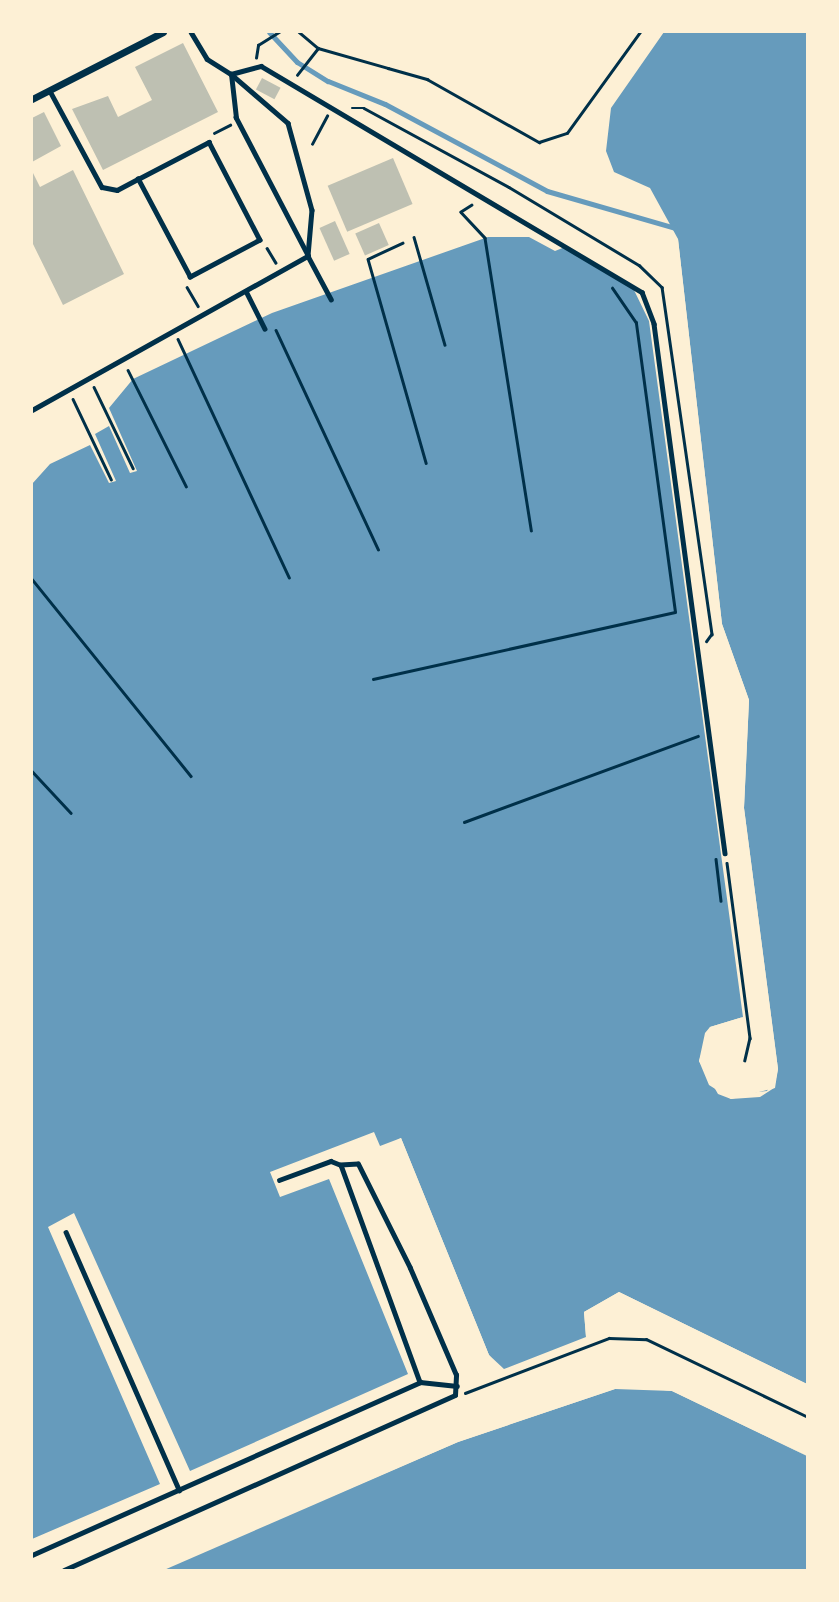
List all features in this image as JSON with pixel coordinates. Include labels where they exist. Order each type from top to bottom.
[{"type":"street","points":[[32,99],[163,32]]},
{"type":"lane","points":[[191,32],[207,59],[231,74],[288,123],[312,210],[308,257]]},
{"type":"lane","points":[[231,74],[255,65],[343,113],[642,292],[653,324],[725,853]]},
{"type":"lane","points":[[231,74],[238,121],[331,299]]},
{"type":"lane","points":[[49,90],[102,187],[117,190],[138,179],[209,142],[260,240],[190,277],[138,179]]},
{"type":"lane","points":[[32,410],[308,257]]},
{"type":"lane","points":[[246,291],[265,329]]},
{"type":"lane","points":[[64,1570],[455,1395],[457,1387],[421,1293],[360,1167],[350,1160],[341,1165]]},
{"type":"lane","points":[[279,1180],[331,1161],[341,1165],[420,1382]]},
{"type":"lane","points":[[66,1231],[179,1490]]},
{"type":"lane","points":[[32,1555],[420,1382],[457,1387]]},
{"type":"path","points":[[255,65],[261,42],[279,32]]},
{"type":"path","points":[[299,32],[318,48],[427,79],[539,142],[567,133],[640,32]]},
{"type":"path","points":[[296,77],[318,48]]},
{"type":"path","points":[[343,113],[364,108],[388,121],[639,265],[662,287],[712,634],[698,653]]},
{"type":"path","points":[[312,144],[326,118]]},
{"type":"path","points":[[209,142],[238,121]]},
{"type":"path","points":[[477,202],[461,212],[485,238],[531,530]]},
{"type":"path","points":[[414,237],[445,345]]},
{"type":"path","points":[[260,240],[281,272]]},
{"type":"path","points":[[403,243],[368,259],[426,463]]},
{"type":"path","points":[[190,277],[187,287],[203,315]]},
{"type":"path","points":[[373,679],[675,612],[636,323],[601,282]]},
{"type":"path","points":[[273,323],[378,550]]},
{"type":"path","points":[[184,350],[289,577]]},
{"type":"path","points":[[90,378],[133,468]]},
{"type":"path","points":[[133,379],[186,486]]},
{"type":"path","points":[[68,390],[111,479]]},
{"type":"path","points":[[32,579],[191,776]]},
{"type":"path","points":[[464,822],[702,736]]},
{"type":"path","points":[[32,771],[71,813]]},
{"type":"path","points":[[725,853],[750,1038],[745,1060]]},
{"type":"path","points":[[455,1395],[486,1390],[609,1338],[646,1339],[807,1417]]},
{"type":"water","points":[[664,32],[807,32],[807,1384],[619,1292],[584,1312],[586,1337],[504,1369],[489,1355],[401,1138],[380,1146],[374,1132],[270,1172],[280,1197],[329,1179],[408,1374],[190,1471],[74,1213],[48,1227],[160,1484],[32,1539],[32,484],[50,464],[90,445],[109,483],[116,481],[95,434],[109,426],[130,473],[137,471],[109,408],[133,379],[272,313],[488,237],[529,237],[555,251],[565,247],[633,288],[649,321],[743,1017],[710,1027],[699,1061],[709,1085],[731,1099],[775,1088],[778,1069],[744,808],[749,700],[722,624],[678,239],[650,188],[614,172],[606,151],[611,108]]},
{"type":"water","points":[[638,1387],[672,1391],[807,1456],[807,1570],[164,1570],[458,1442],[615,1389]]},
{"type":"pier","points":[[675,238],[678,239],[722,624],[749,700],[744,808],[778,1069],[774,1088],[760,1097],[731,1099],[718,1094],[699,1061],[705,1033],[710,1027],[743,1017],[708,1035],[706,1071],[731,1095],[767,1091],[774,1079],[741,808],[745,701],[719,624]]},
{"type":"pier","points":[[401,1138],[489,1355],[502,1372],[486,1356],[399,1142],[381,1149]]},
{"type":"pier","points":[[619,1292],[807,1384],[808,1387],[619,1296],[587,1314],[586,1337],[584,1312]]},
{"type":"pier","points":[[639,1383],[673,1388],[807,1456],[672,1391],[615,1389],[458,1442],[160,1570],[456,1439],[614,1386]]},
{"type":"building","points":[[183,43],[218,112],[103,170],[72,109],[108,96],[118,117],[152,100],[135,67]]},
{"type":"building","points":[[262,78],[281,88],[274,99],[256,89]]},
{"type":"building","points":[[44,112],[61,146],[32,162],[32,118]]},
{"type":"building","points":[[393,158],[413,204],[347,232],[328,186]]},
{"type":"building","points":[[73,170],[124,274],[63,305],[32,242],[32,171],[40,187]]},
{"type":"building","points":[[335,221],[350,254],[334,261],[319,228]]},
{"type":"building","points":[[379,223],[389,245],[365,256],[355,234]]},
{"type":"waterway","points":[[269,32],[297,62],[328,81],[385,104],[547,191],[675,228]]}]
